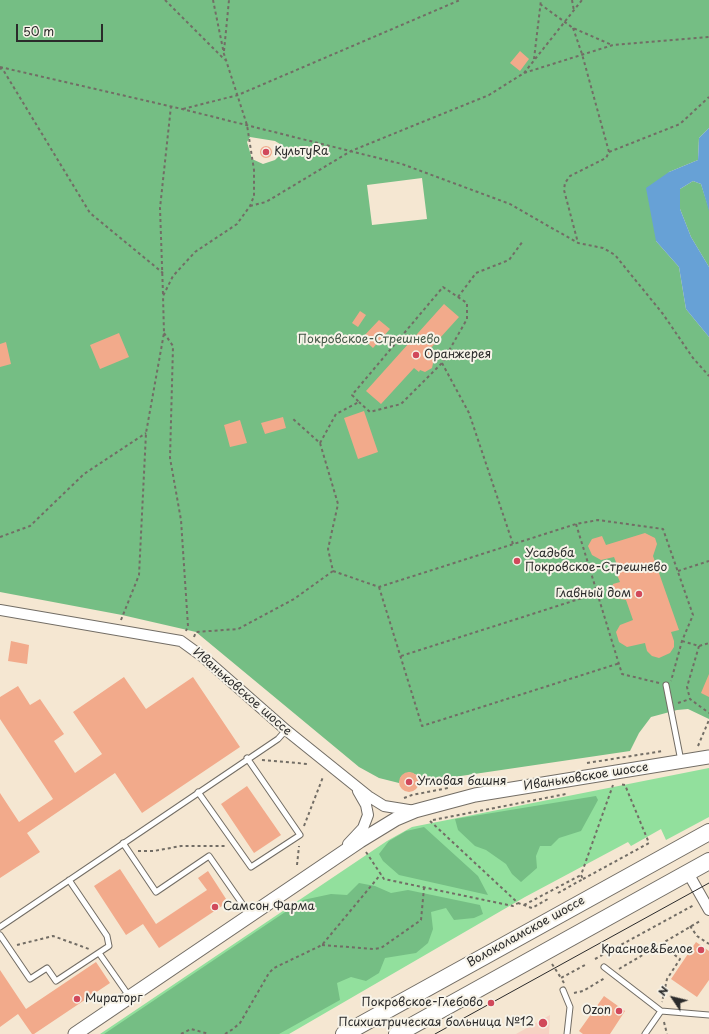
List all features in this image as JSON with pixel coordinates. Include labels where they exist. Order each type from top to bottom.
[{"type":"main road","name":"Волоколамское шоссе","points":[[344,1034],[709,832]]},
{"type":"main road","points":[[397,1034],[709,861]]},
{"type":"street","name":"Иваньковское шоссе","points":[[0,610],[181,641],[203,657],[286,730],[352,784],[384,806],[415,811],[475,795],[709,757]]},
{"type":"street","name":"Иваньковское шоссе","points":[[332,860],[357,836],[367,820],[368,814],[366,805],[352,784]]},
{"type":"street","points":[[74,1034],[380,828],[415,811]]},
{"type":"street","points":[[688,873],[709,910]]},
{"type":"lane","points":[[666,685],[681,761]]},
{"type":"lane","points":[[0,927],[247,758],[278,739],[286,730]]},
{"type":"lane","points":[[198,792],[250,867],[300,835],[247,758]]},
{"type":"lane","points":[[123,843],[156,892],[210,856],[250,915]]},
{"type":"lane","points":[[0,934],[30,979],[47,968],[56,981],[109,946],[110,940],[69,880]]},
{"type":"lane","points":[[99,953],[129,997]]},
{"type":"lane","points":[[604,967],[660,1011],[709,1015]]},
{"type":"lane","points":[[563,990],[570,1007],[567,1034]]},
{"type":"lane","points":[[645,1034],[660,1011]]},
{"type":"path","points":[[165,0],[226,61]]},
{"type":"path","points":[[163,296],[173,276],[195,252],[237,224],[250,206],[254,196],[254,170],[247,125],[224,54],[213,0]]},
{"type":"path","points":[[224,54],[229,0]]},
{"type":"path","points":[[182,109],[238,95],[460,0]]},
{"type":"path","points":[[534,61],[540,0]]},
{"type":"path","points":[[572,0],[574,11]]},
{"type":"path","points":[[524,73],[582,0]]},
{"type":"path","points":[[540,4],[573,28],[613,45]]},
{"type":"path","points":[[573,28],[582,54],[609,152]]},
{"type":"path","points":[[250,206],[266,202],[351,151],[489,96],[524,73],[613,45],[709,37]]},
{"type":"path","points":[[1,68],[171,106],[402,164],[502,201],[578,243],[603,248],[615,255],[663,314],[693,358],[709,376]]},
{"type":"path","points":[[1,68],[90,213],[163,273]]},
{"type":"path","points":[[578,243],[564,190],[565,183],[570,176],[606,158],[609,152],[680,124],[709,97]]},
{"type":"path","points":[[122,615],[139,575],[146,433],[164,333],[160,208],[171,106]]},
{"type":"path","points":[[458,297],[476,273],[509,260],[523,241]]},
{"type":"path","points":[[443,287],[458,297],[466,304],[467,319],[442,363],[401,404],[370,412],[352,395],[443,287]]},
{"type":"path","points":[[164,333],[173,346],[170,458],[181,520],[188,626],[181,641]]},
{"type":"path","points":[[442,363],[469,413],[513,544]]},
{"type":"path","points":[[320,443],[336,414],[359,402]]},
{"type":"path","points":[[292,418],[320,443],[338,504],[328,548],[333,571]]},
{"type":"path","points":[[0,537],[30,526],[84,474],[146,433]]},
{"type":"path","points":[[333,571],[379,587],[576,524],[598,520],[663,529],[693,615],[682,641],[673,679],[666,685],[622,674],[620,663],[576,524]]},
{"type":"path","points":[[678,571],[709,561]]},
{"type":"path","points":[[196,632],[238,629],[294,599],[333,571]]},
{"type":"path","points":[[379,587],[422,726],[620,663]]},
{"type":"path","points":[[400,656],[598,593]]},
{"type":"path","points":[[682,641],[699,646],[709,643]]},
{"type":"path","points":[[699,646],[687,686],[690,699],[709,713]]},
{"type":"path","points":[[669,704],[690,699]]},
{"type":"path","points":[[698,746],[709,720]]},
{"type":"path","points":[[247,758],[308,764]]},
{"type":"path","points":[[297,865],[300,835],[324,777]]},
{"type":"path","points":[[524,905],[581,875],[613,785],[606,786]]},
{"type":"path","points":[[558,893],[649,843],[625,785]]},
{"type":"path","points":[[425,822],[567,794]]},
{"type":"path","points":[[430,820],[518,903],[532,908],[548,899]]},
{"type":"path","points":[[128,851],[154,851],[181,846],[236,847]]},
{"type":"path","points":[[225,1034],[234,1029],[240,1023],[269,973],[274,968],[322,946],[381,874],[384,879],[424,888],[513,906],[518,903]]},
{"type":"path","points":[[581,875],[583,879]]},
{"type":"path","points":[[322,946],[374,949],[381,948],[421,920],[424,888]]},
{"type":"path","points":[[595,959],[693,906]]},
{"type":"path","points":[[571,994],[583,991],[612,974],[627,963],[700,921]]},
{"type":"path","points":[[690,926],[697,936],[709,944]]},
{"type":"path","points":[[8,947],[53,936],[99,953]]},
{"type":"path","points":[[660,944],[680,959],[667,979],[660,1011]]},
{"type":"path","points":[[552,962],[561,978]]},
{"type":"path","points":[[568,974],[585,964]]},
{"type":"path","points":[[181,1034],[191,1029],[209,1034]]},
{"type":"shaded area","name":"Психиатрическая больница №12","points":[[550,1015],[549,1034],[516,1034]]},
{"type":"green space","name":"Покровское-Стрешнево","points":[[0,0],[709,0],[709,128],[699,138],[698,160],[669,172],[656,241],[679,267],[686,309],[709,337],[709,719],[688,709],[677,710],[651,717],[639,733],[630,751],[420,782],[417,775],[409,772],[401,777],[399,783],[379,778],[359,767],[196,632],[122,615],[0,592]],"holes":[[[250,137],[275,141],[280,144],[279,156],[275,160],[263,164],[252,159],[247,142]],[[422,178],[427,219],[372,225],[367,185]]]},
{"type":"green space","points":[[693,181],[701,184],[709,209],[709,267],[691,237],[680,209],[680,189]]},
{"type":"green space","points":[[709,768],[709,817],[666,840],[661,829],[631,846],[628,842],[525,897],[289,1034],[100,1034],[387,841],[412,827]]},
{"type":"green space","points":[[596,796],[598,800],[581,831],[559,838],[551,846],[540,846],[536,856],[537,868],[521,882],[512,874],[506,864],[486,850],[475,846],[458,830],[455,819]]},
{"type":"green space","points":[[424,827],[478,876],[488,895],[399,875],[383,861],[379,854],[389,841],[406,831]]},
{"type":"green space","points":[[359,883],[375,886],[391,893],[408,890],[480,905],[483,914],[474,918],[454,920],[446,908],[431,912],[433,929],[428,943],[416,953],[385,958],[379,973],[366,981],[351,977],[337,983],[340,1000],[279,1034],[104,1034],[303,900],[331,894],[347,895]]},
{"type":"water","points":[[709,128],[709,211],[701,184],[693,181],[680,189],[680,209],[691,237],[709,267],[709,337],[686,309],[679,267],[656,241],[646,188],[669,172],[698,160],[699,138]]},
{"type":"building","points":[[520,51],[529,59],[520,71],[510,63]]},
{"type":"building","name":"КультуRа","points":[[266,146],[270,148],[272,152],[270,156],[266,158],[262,156],[260,152],[262,148]]},
{"type":"building","name":"Оранжерея","points":[[444,304],[459,317],[430,349],[435,353],[433,356],[434,359],[432,368],[425,372],[420,370],[419,372],[414,368],[381,404],[366,391]]},
{"type":"building","points":[[360,311],[366,315],[358,327],[352,323]]},
{"type":"building","points":[[379,320],[390,329],[373,348],[362,338]]},
{"type":"building","points":[[119,333],[129,357],[100,369],[90,345]]},
{"type":"building","points":[[6,342],[11,364],[0,367],[0,344]]},
{"type":"building","points":[[364,411],[378,452],[358,459],[344,418]]},
{"type":"building","points":[[283,417],[286,428],[265,434],[261,423]]},
{"type":"building","points":[[240,420],[247,443],[230,447],[224,425]]},
{"type":"building","name":"Главный дом","points":[[645,533],[655,538],[657,544],[653,556],[679,630],[671,632],[674,647],[670,653],[659,658],[652,656],[647,651],[645,643],[627,647],[619,642],[616,632],[620,625],[633,620],[626,600],[614,598],[611,591],[613,584],[620,582],[616,572],[619,570],[614,557],[601,560],[592,555],[588,546],[592,539],[602,536],[606,545]]},
{"type":"building","points":[[11,641],[29,645],[27,664],[8,661]]},
{"type":"building","points":[[709,674],[709,697],[701,693]]},
{"type":"building","points":[[124,677],[146,709],[193,677],[240,747],[142,813],[115,773],[27,833],[40,852],[0,878],[0,793],[19,822],[53,799],[0,719],[0,697],[18,686],[30,705],[40,699],[64,734],[54,741],[75,773],[102,754],[73,712]]},
{"type":"building","name":"Угловая башня","points":[[409,772],[416,775],[419,782],[416,789],[409,792],[402,789],[399,782],[402,775]]},
{"type":"building","points":[[247,786],[281,835],[254,853],[221,804]]},
{"type":"building","points":[[120,869],[156,924],[207,890],[198,878],[208,871],[228,902],[159,948],[143,924],[126,935],[94,886]]},
{"type":"building","points":[[696,942],[709,951],[709,980],[697,997],[671,979]]},
{"type":"building","points":[[96,962],[110,983],[34,1034],[32,1034],[18,1014],[0,1027],[0,970],[26,1009]]},
{"type":"building","points":[[604,996],[625,1011],[610,1034],[583,1034],[579,1031]]},
{"type":"tram line","points":[[435,1034],[709,883]]},
{"type":"place","name":"КультуRа","points":[[266,152]]},
{"type":"place","name":"Оранжерея","points":[[416,355]]},
{"type":"place","name":"Усадьба Покровское-Стрешнево","points":[[517,561]]},
{"type":"place","name":"Главный дом","points":[[639,594]]},
{"type":"place","name":"Угловая башня","points":[[409,782]]},
{"type":"place","name":"Самсон Фарма","points":[[215,907]]},
{"type":"place","name":"Красное&Белое","points":[[701,950]]},
{"type":"place","name":"Мираторг","points":[[77,999]]},
{"type":"place","name":"Покровское-Глебово","points":[[491,1003]]},
{"type":"place","name":"Ozon","points":[[619,1011]]},
{"type":"place","name":"Психиатрическая больница №12","points":[[543,1023]]}]
